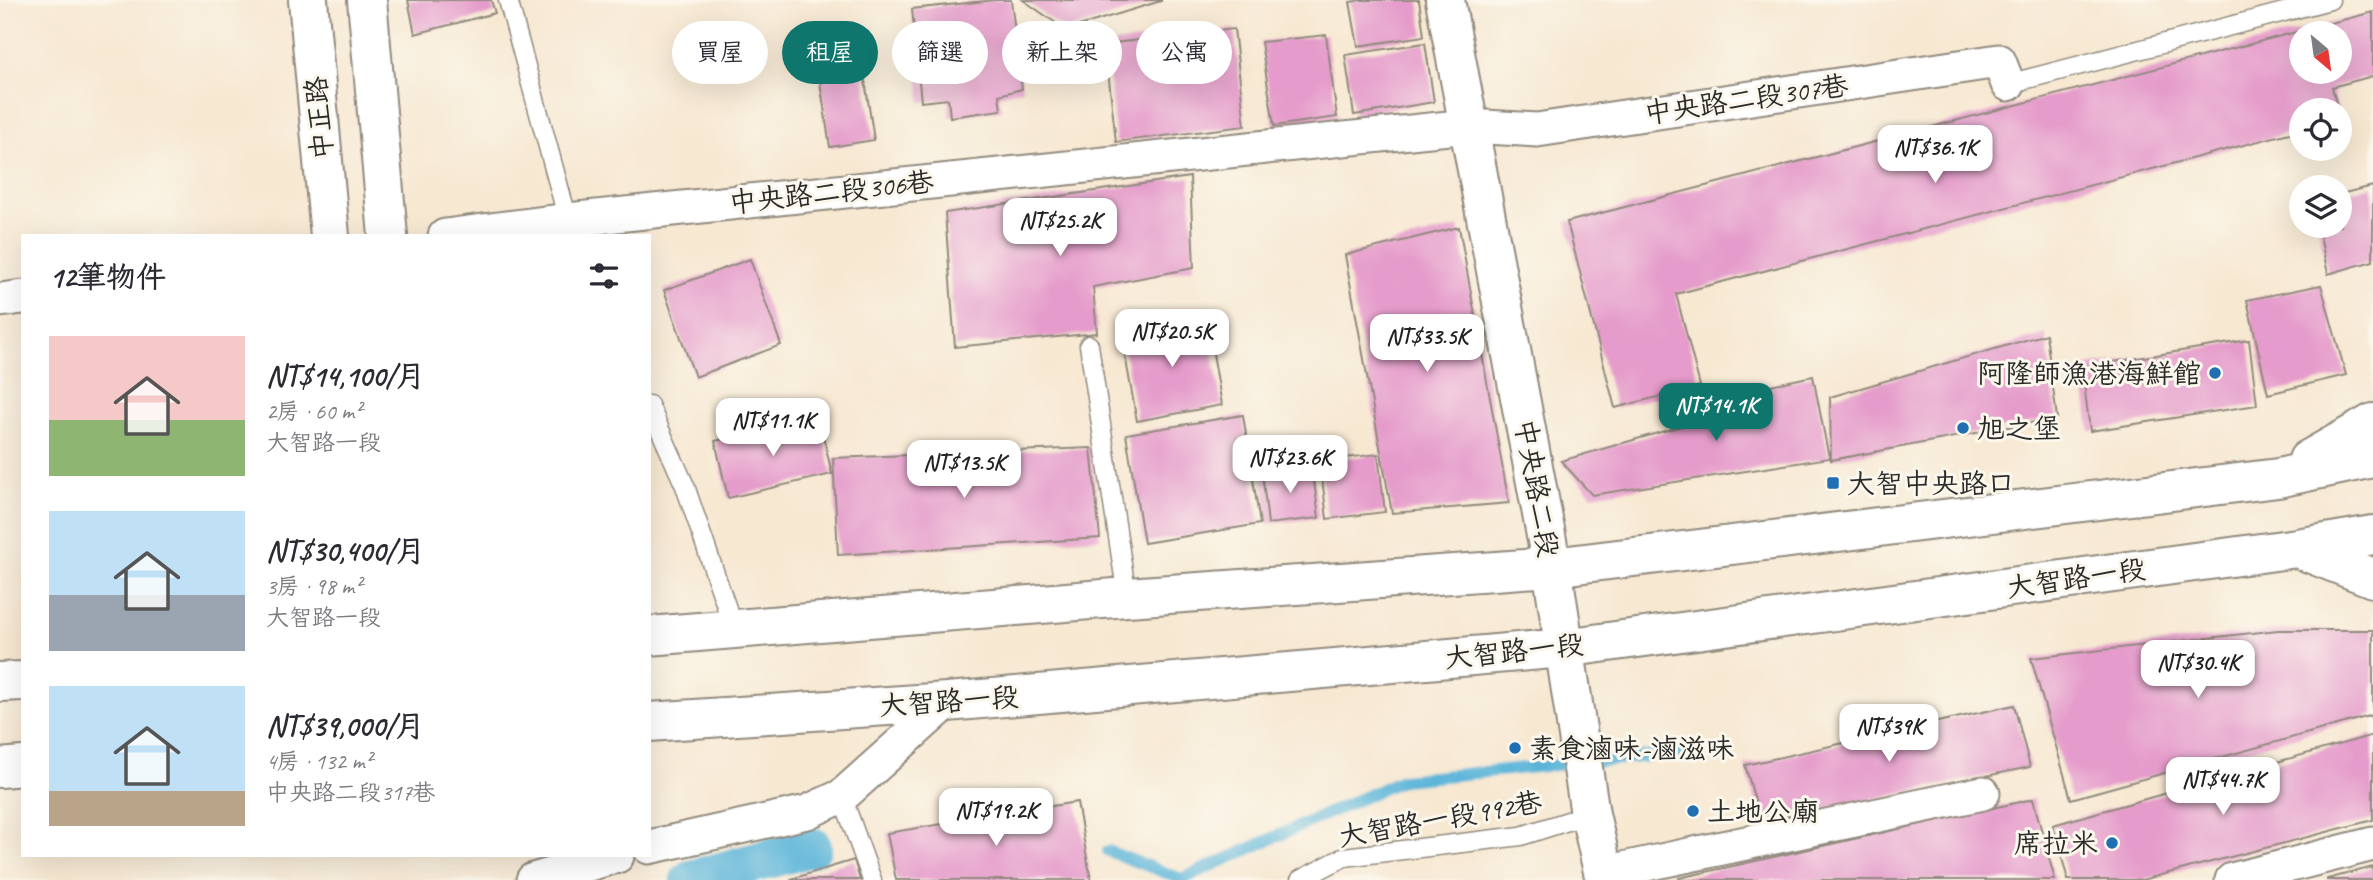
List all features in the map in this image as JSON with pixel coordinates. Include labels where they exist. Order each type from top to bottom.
[{"type":"street","name":"中正路","points":[[308,0],[330,234]]},
{"type":"street","name":"中正路","points":[[367,0],[388,234]]},
{"type":"street","name":"中央路二段","points":[[1445,0],[1552,568],[1590,814]]},
{"type":"street","name":"中央路二段307巷","points":[[1468,126],[1537,130],[1999,61],[2008,84]]},
{"type":"street","name":"中央路二段306巷","points":[[476,234],[571,228],[1468,126]]},
{"type":"street","points":[[0,300],[21,298]]},
{"type":"street","points":[[2278,478],[2373,424]]},
{"type":"street","points":[[651,636],[1127,597],[1552,568],[2278,478],[2373,458]]},
{"type":"street","name":"大智路一段","points":[[651,722],[947,702],[1564,648],[2297,548],[2373,535]]},
{"type":"street","points":[[2297,548],[2373,578]]},
{"type":"street","points":[[0,682],[21,681]]},
{"type":"street","points":[[651,846],[807,812],[842,796],[947,702]]},
{"type":"street","points":[[0,768],[21,766]]},
{"type":"street","points":[[1590,814],[1604,877],[1983,793]]},
{"type":"street","points":[[2232,880],[2373,844]]},
{"type":"street","points":[[533,880],[614,857]]},
{"type":"lane","points":[[508,0],[571,228]]},
{"type":"lane","points":[[2008,84],[2330,0]]},
{"type":"lane","points":[[1089,345],[1127,597]]},
{"type":"lane","points":[[651,410],[685,486],[734,629]]},
{"type":"lane","points":[[842,796],[872,880]]},
{"type":"lane","name":"大智路一段992巷","points":[[1300,880],[1344,857],[1521,836],[1590,814]]},
{"type":"building","points":[[408,0],[491,0],[495,13],[415,34]]},
{"type":"building","points":[[1011,0],[1014,21],[1002,21],[1002,84],[1021,84],[1022,89],[999,95],[1001,110],[950,117],[948,99],[921,102],[919,84],[988,84],[988,21],[913,21],[912,9]]},
{"type":"building","points":[[1023,0],[1161,0],[1095,21],[1053,21]]},
{"type":"building","points":[[1419,0],[1424,36],[1358,46],[1350,2]]},
{"type":"building","points":[[2373,12],[2373,76],[2352,82],[2352,21],[2338,21]]},
{"type":"building","points":[[1232,29],[1245,126],[1116,142],[1109,84],[1122,84],[1122,42],[1136,40],[1136,84],[1232,84]]},
{"type":"building","points":[[2289,34],[2289,84],[2343,84],[2332,87],[2335,98],[2289,98],[2289,133],[1676,294],[1700,386],[1615,408],[1567,222]]},
{"type":"building","points":[[1326,35],[1337,117],[1274,126],[1261,42]]},
{"type":"building","points":[[1425,43],[1434,102],[1354,115],[1345,55]]},
{"type":"building","points":[[820,84],[866,84],[874,140],[830,147]]},
{"type":"building","points":[[1190,177],[1194,268],[1093,287],[1097,333],[955,347],[945,213]]},
{"type":"building","points":[[2373,186],[2373,261],[2328,274],[2320,238],[2352,238],[2352,191]]},
{"type":"building","points":[[1459,227],[1509,503],[1392,513],[1345,255]]},
{"type":"building","points":[[750,259],[781,345],[695,377],[664,290]]},
{"type":"building","points":[[2321,285],[2346,375],[2268,394],[2247,300]]},
{"type":"building","points":[[1207,319],[1222,405],[1137,421],[1121,333]]},
{"type":"building","points":[[2046,334],[2057,418],[1831,460],[1830,397]]},
{"type":"building","points":[[2249,340],[2257,405],[2090,431],[2082,367]]},
{"type":"building","points":[[1813,376],[1829,458],[1592,495],[1561,461],[1730,412],[1724,395]]},
{"type":"building","points":[[1243,415],[1260,524],[1144,543],[1126,434]]},
{"type":"building","points":[[819,418],[832,474],[728,498],[715,441]]},
{"type":"building","points":[[1091,448],[1100,538],[838,555],[833,458]]},
{"type":"building","points":[[1378,454],[1385,512],[1327,519],[1320,461]]},
{"type":"building","points":[[1312,466],[1319,518],[1268,524],[1262,472]]},
{"type":"building","points":[[2278,630],[2373,630],[2373,715],[2071,799],[2031,658]]},
{"type":"building","points":[[2014,705],[2030,767],[1761,822],[1745,765]]},
{"type":"building","points":[[2373,735],[2373,820],[2142,880],[2068,880],[2053,825]]},
{"type":"building","points":[[2033,799],[2055,880],[1679,878]]},
{"type":"building","points":[[1077,802],[1091,880],[896,880],[887,833]]},
{"type":"building","points":[[854,860],[860,880],[791,879]]},
{"type":"building","points":[[2373,867],[2373,880],[2327,880],[2327,879]]},
{"type":"waterway","points":[[1108,851],[1182,879],[1402,780],[1690,752]]},
{"type":"waterway","points":[[690,880],[812,847]]},
{"type":"place","name":"阿隆師漁港海鮮館","points":[[2215,373]]},
{"type":"place","name":"旭之堡","points":[[1963,428]]},
{"type":"place","name":"大智中央路口","points":[[1833,483]]},
{"type":"place","name":"素食滷味-滷滋味","points":[[1515,748]]},
{"type":"place","name":"土地公廟","points":[[1693,811]]},
{"type":"place","name":"席拉米","points":[[2112,843]]}]
